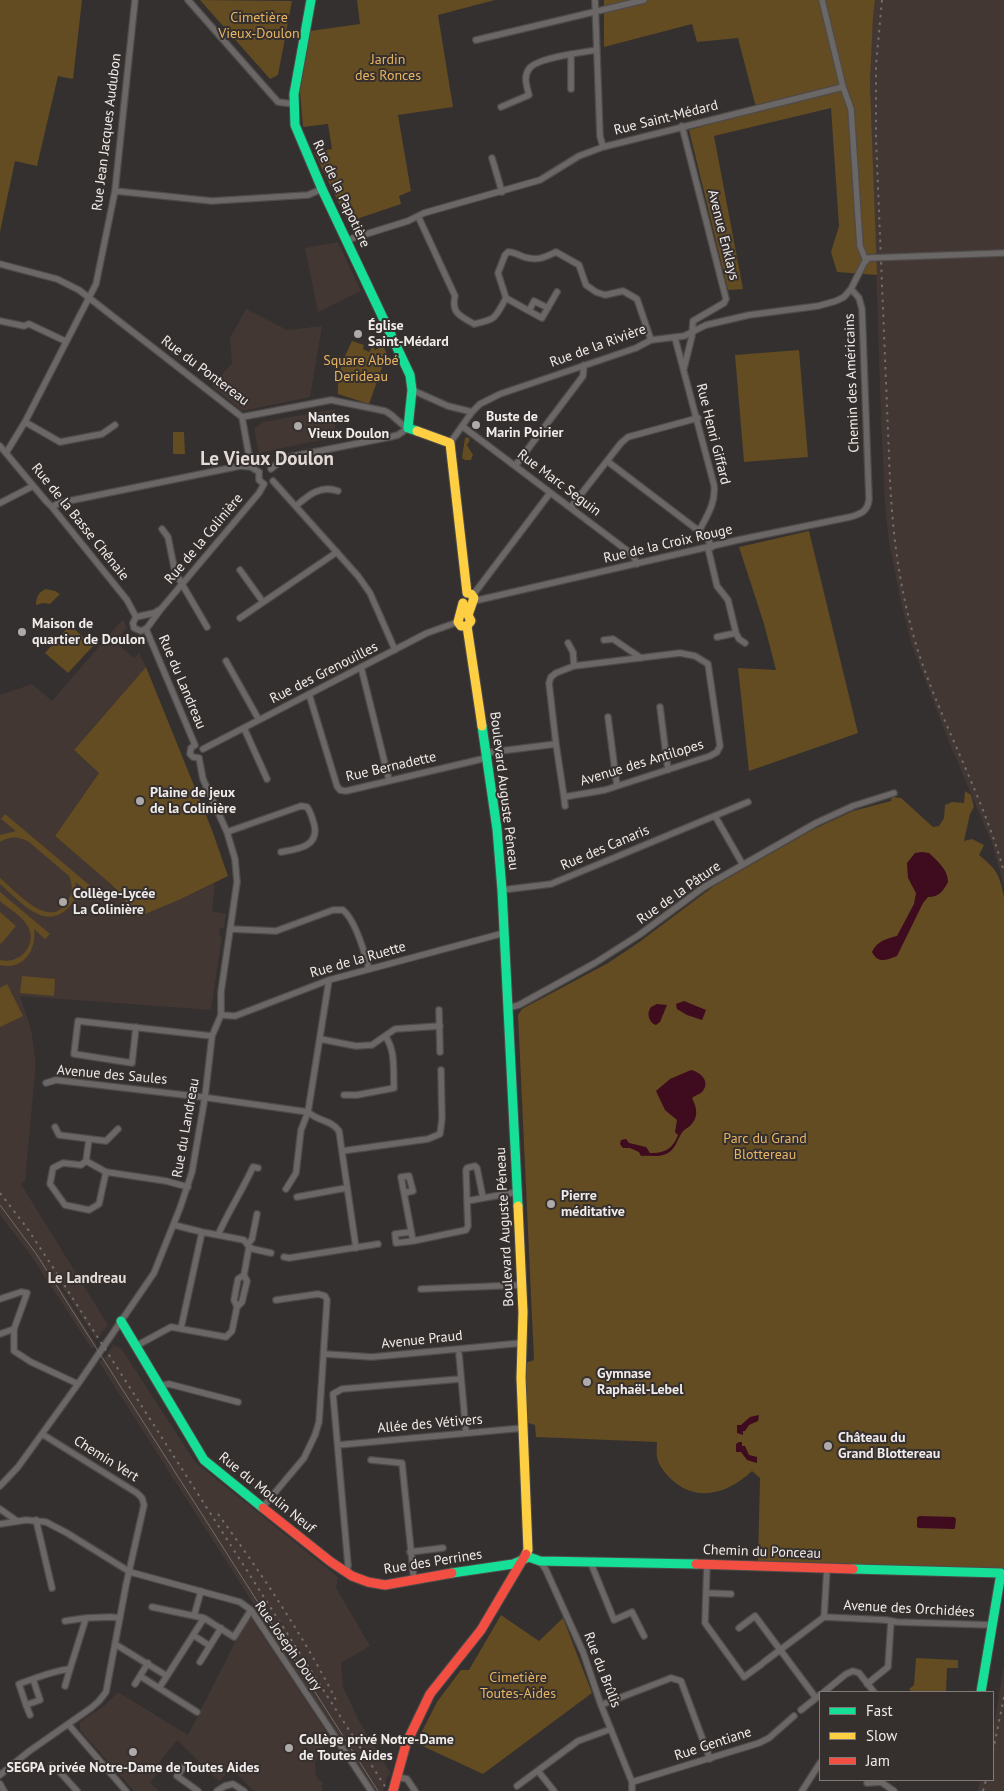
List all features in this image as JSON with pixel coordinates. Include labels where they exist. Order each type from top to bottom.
[{"type":"street","name":"Rue Jean Jacques Audubon","points":[[6,453],[25,422],[88,296],[96,284],[115,190],[135,0]]},
{"type":"street","points":[[188,0],[278,102],[294,104]]},
{"type":"street","name":"Rue de la Papotière","points":[[311,0],[296,81],[295,125],[322,189],[407,368],[412,382],[408,428]]},
{"type":"street","points":[[595,0],[600,136],[603,147]]},
{"type":"street","points":[[476,40],[644,0]]},
{"type":"street","points":[[822,0],[843,87],[851,109],[860,246],[867,260]]},
{"type":"street","points":[[500,107],[529,95],[526,80],[528,69],[534,64],[571,54],[597,50]]},
{"type":"street","points":[[571,54],[571,89]]},
{"type":"street","name":"Rue Saint-Médard","points":[[347,240],[408,221],[418,216],[540,180],[579,156],[603,147],[843,87]]},
{"type":"street","name":"Avenue Enklays","points":[[682,126],[726,299],[724,303],[693,321],[691,332]]},
{"type":"street","points":[[492,158],[502,192]]},
{"type":"street","points":[[115,190],[212,201],[308,195],[322,189]]},
{"type":"street","points":[[418,216],[455,296],[453,305],[457,314],[474,324],[492,320],[496,317],[506,298]]},
{"type":"street","points":[[557,292],[542,318],[506,298],[498,274],[505,255],[508,252],[514,252],[526,258],[540,259],[556,252],[579,265],[586,285],[596,292],[605,295],[623,291],[637,299],[651,340]]},
{"type":"street","points":[[867,260],[1004,254]]},
{"type":"street","points":[[852,289],[867,260]]},
{"type":"street","name":"Rue du Pontereau","points":[[0,264],[58,279],[88,296],[242,417],[331,400],[385,411],[390,413],[400,424],[408,428]]},
{"type":"street","name":"Rue de la Rivière","points":[[450,443],[480,404],[500,394],[636,348],[651,340],[684,336],[706,325],[749,314],[828,303],[844,297],[852,289]]},
{"type":"street","name":"Chemin des Américains","points":[[852,289],[859,298],[862,309],[869,499],[867,508]]},
{"type":"street","points":[[529,310],[534,301],[548,308]]},
{"type":"street","points":[[0,321],[19,326],[29,324],[66,341]]},
{"type":"street","name":"Rue Henri Giffard","points":[[684,368],[691,332]]},
{"type":"street","name":"Rue Henri Giffard","points":[[675,338],[698,418],[715,494],[714,503],[699,531]]},
{"type":"street","points":[[516,466],[584,376],[584,365]]},
{"type":"street","points":[[412,390],[434,400],[472,412]]},
{"type":"street","points":[[242,417],[252,466],[259,472]]},
{"type":"street","points":[[570,507],[621,443],[628,437],[698,418]]},
{"type":"street","points":[[25,422],[60,442],[102,434],[115,425]]},
{"type":"street","name":"Rue Marc Seguin","points":[[462,426],[634,554],[637,564]]},
{"type":"street","points":[[273,481],[269,484],[264,484],[258,480],[259,472],[264,468],[271,469],[283,459],[390,437],[400,434],[408,428],[450,443],[470,599]]},
{"type":"street","name":"Rue de la Basse Chênaie","points":[[0,446],[52,506],[127,600],[136,617]]},
{"type":"street","points":[[607,461],[707,538],[717,586],[728,600],[736,634],[745,643]]},
{"type":"street","points":[[52,506],[240,466],[252,466]]},
{"type":"street","points":[[271,469],[274,474],[273,481]]},
{"type":"street","points":[[273,481],[297,505],[358,576],[370,593],[395,650]]},
{"type":"street","name":"Rue de la Colinière","points":[[147,628],[259,493],[264,484]]},
{"type":"street","points":[[0,503],[33,486]]},
{"type":"street","points":[[297,505],[316,490],[329,488],[338,492]]},
{"type":"street","points":[[462,618],[470,599],[550,492]]},
{"type":"street","name":"Rue de la Croix Rouge","points":[[470,599],[850,517],[863,512],[867,508]]},
{"type":"street","points":[[162,529],[168,538],[175,572],[206,627]]},
{"type":"street","points":[[240,618],[337,552]]},
{"type":"street","points":[[240,570],[263,602]]},
{"type":"street","name":"Rue de la Colinière","points":[[144,616],[161,609]]},
{"type":"street","points":[[144,616],[148,619],[147,628],[141,631],[134,628],[133,623],[136,617],[144,616]]},
{"type":"street","name":"Rue des Grenouilles","points":[[203,749],[427,633],[462,618]]},
{"type":"street","name":"Boulevard Auguste Péneau","points":[[393,1791],[406,1744],[430,1694],[481,1630],[528,1550],[521,1365],[521,1285],[498,828],[467,626],[462,626],[462,618]]},
{"type":"street","name":"Rue du Landreau","points":[[147,628],[195,745]]},
{"type":"street","points":[[717,637],[736,634]]},
{"type":"street","points":[[604,640],[613,639],[640,658]]},
{"type":"street","points":[[568,643],[573,652],[574,666]]},
{"type":"street","name":"Avenue des Antilopes","points":[[564,797],[618,786],[710,756],[717,752],[720,746],[708,664],[695,656],[680,653],[574,666],[551,677],[549,683],[556,744],[564,797],[566,806]]},
{"type":"street","points":[[226,661],[259,720]]},
{"type":"street","points":[[362,667],[389,780]]},
{"type":"street","name":"Rue Bernadette","points":[[309,694],[337,786],[340,790],[346,791],[482,759],[486,754]]},
{"type":"street","points":[[660,706],[668,770]]},
{"type":"street","points":[[608,717],[618,786]]},
{"type":"street","points":[[244,728],[267,779]]},
{"type":"street","points":[[486,754],[556,744]]},
{"type":"street","points":[[195,745],[199,745],[203,749],[203,754],[199,758],[193,758],[190,754],[191,748],[195,745]]},
{"type":"street","name":"Rue du Landreau","points":[[0,1486],[18,1467],[42,1434],[154,1273],[188,1188],[196,1157],[212,1036],[221,1015],[221,992],[237,882],[235,858],[227,832],[203,780],[199,758]]},
{"type":"street","name":"Rue de la Pâture","points":[[508,1008],[519,1005],[595,963],[639,935],[704,887],[816,823],[853,806],[894,793]]},
{"type":"street","name":"Rue des Canaris","points":[[502,890],[550,884],[748,802]]},
{"type":"street","points":[[227,832],[301,806],[306,807],[310,811],[316,831],[314,839],[310,844],[281,852]]},
{"type":"street","points":[[715,816],[743,864]]},
{"type":"street","points":[[230,929],[276,932],[334,910],[343,910],[349,916],[369,969]]},
{"type":"street","name":"Rue de la Ruette","points":[[221,1015],[235,1016],[329,980],[504,933]]},
{"type":"street","points":[[286,1189],[296,1173],[298,1152],[308,1112],[329,980]]},
{"type":"street","points":[[439,1010],[440,1052]]},
{"type":"street","points":[[136,1027],[132,1063],[74,1054],[78,1021],[136,1027],[212,1036]]},
{"type":"street","points":[[320,1039],[356,1046],[372,1045],[395,1029],[440,1026]]},
{"type":"street","points":[[344,1095],[357,1095],[394,1088],[392,1050],[390,1042],[385,1036]]},
{"type":"street","points":[[342,1151],[428,1139],[440,1134],[442,1119],[441,1070]]},
{"type":"street","name":"Avenue des Saules","points":[[46,1083],[56,1080],[205,1097],[308,1112],[316,1119],[333,1124],[338,1131],[342,1151],[356,1248]]},
{"type":"street","points":[[55,1127],[59,1135],[106,1141],[118,1129]]},
{"type":"street","points":[[89,1139],[86,1161],[81,1165],[63,1163],[53,1168],[50,1184],[65,1205],[88,1210],[99,1204],[106,1172]]},
{"type":"street","points":[[86,1161],[106,1172],[166,1181],[188,1188]]},
{"type":"street","points":[[411,1232],[395,1234],[396,1243],[466,1230],[468,1226],[467,1168],[475,1166],[483,1198]]},
{"type":"street","points":[[218,1235],[224,1220],[253,1167],[258,1168]]},
{"type":"street","points":[[297,1197],[346,1188]]},
{"type":"street","points":[[467,1201],[517,1192]]},
{"type":"street","points":[[404,1193],[413,1241]]},
{"type":"street","points":[[136,1346],[168,1328],[181,1328],[221,1337],[228,1336],[232,1332],[238,1307],[234,1300],[235,1293],[238,1279],[244,1275],[248,1246],[252,1239],[257,1214]]},
{"type":"street","points":[[174,1224],[202,1232],[244,1240],[248,1246],[271,1253]]},
{"type":"street","points":[[181,1328],[202,1232]]},
{"type":"street","points":[[284,1257],[289,1258],[378,1244]]},
{"type":"street","points":[[421,1289],[521,1285]]},
{"type":"street","points":[[0,1300],[21,1292],[26,1293],[14,1329],[14,1351],[18,1355],[78,1384]]},
{"type":"street","points":[[262,1508],[304,1458],[315,1435],[319,1422],[325,1354],[327,1300],[325,1296],[318,1294],[276,1300]]},
{"type":"street","name":"Rue du Moulin Neuf","points":[[121,1321],[204,1460],[262,1508],[347,1573]]},
{"type":"street","points":[[0,1334],[14,1329]]},
{"type":"street","name":"Avenue Praud","points":[[325,1354],[372,1357],[522,1343]]},
{"type":"street","points":[[459,1354],[466,1432]]},
{"type":"street","points":[[347,1573],[348,1565],[333,1394],[337,1390],[460,1378]]},
{"type":"street","points":[[159,1386],[169,1384],[238,1402]]},
{"type":"street","name":"Allée des Vétivers","points":[[338,1445],[523,1428]]},
{"type":"street","name":"Chemin Vert","points":[[42,1434],[137,1493],[142,1498],[144,1505],[130,1572]]},
{"type":"street","points":[[371,1460],[402,1463],[414,1580]]},
{"type":"street","points":[[0,1509],[17,1521]]},
{"type":"street","points":[[36,1520],[52,1588]]},
{"type":"street","name":"Rue Joseph Doury","points":[[0,1524],[36,1520],[56,1526],[130,1572],[236,1600],[251,1610],[371,1791]]},
{"type":"street","points":[[410,1552],[443,1548]]},
{"type":"street","name":"Chemin du Ponceau","points":[[525,1558],[532,1557],[540,1561],[1001,1573],[992,1625]]},
{"type":"street","name":"Rue des Perrines","points":[[347,1573],[380,1585],[513,1564],[525,1558]]},
{"type":"street","name":"Rue du Brûlis","points":[[540,1561],[546,1570],[575,1634],[632,1782],[632,1791]]},
{"type":"street","points":[[590,1561],[614,1620],[632,1612],[644,1636]]},
{"type":"street","points":[[707,1564],[705,1623],[744,1677],[824,1618],[827,1568]]},
{"type":"street","points":[[0,1775],[96,1704],[106,1692],[130,1572]]},
{"type":"street","points":[[194,1616],[201,1591]]},
{"type":"street","points":[[706,1593],[731,1594]]},
{"type":"street","points":[[152,1607],[204,1618],[234,1636],[251,1610]]},
{"type":"street","points":[[739,1628],[755,1616],[780,1651],[818,1697],[801,1710]]},
{"type":"street","points":[[66,1621],[86,1618],[120,1618]]},
{"type":"street","points":[[65,1686],[86,1618]]},
{"type":"street","points":[[159,1688],[204,1618]]},
{"type":"street","name":"Avenue des Orchidées","points":[[824,1618],[992,1625]]},
{"type":"street","points":[[868,1684],[888,1667],[891,1621]]},
{"type":"street","points":[[981,1691],[992,1625]]},
{"type":"street","points":[[200,1662],[221,1628]]},
{"type":"street","points":[[193,1635],[210,1646]]},
{"type":"street","points":[[115,1644],[167,1676]]},
{"type":"street","points":[[135,1684],[148,1664]]},
{"type":"street","points":[[30,1715],[19,1684],[59,1670],[70,1669]]},
{"type":"street","points":[[825,1691],[846,1674],[853,1671],[859,1673],[873,1691]]},
{"type":"street","points":[[140,1676],[197,1712]]},
{"type":"street","points":[[601,1705],[670,1678],[681,1681],[710,1759]]},
{"type":"street","points":[[26,1705],[40,1700],[33,1679]]},
{"type":"street","name":"Rue Gentiane","points":[[632,1782],[759,1743],[769,1738],[794,1716]]},
{"type":"street","points":[[68,1724],[126,1791]]},
{"type":"street","points":[[517,1786],[578,1741],[611,1729]]},
{"type":"street","points":[[186,1764],[177,1776],[198,1791]]},
{"type":"street","points":[[802,1791],[819,1765]]},
{"type":"street","points":[[51,1766],[58,1770],[77,1791]]},
{"type":"street","points":[[538,1771],[554,1791]]},
{"type":"street","points":[[398,1777],[407,1780],[415,1791]]},
{"type":"street","points":[[867,1783],[881,1782],[894,1791]]},
{"type":"street","points":[[0,1784],[4,1791]]},
{"type":"street","points":[[217,1791],[233,1784],[244,1791]]},
{"type":"shaded area","points":[[875,0],[1004,0],[1004,886],[992,843],[949,742],[911,643],[889,542],[885,505],[881,418],[870,83]]},
{"type":"shaded area","points":[[338,242],[361,291],[318,312],[305,248]]},
{"type":"shaded area","points":[[246,309],[287,330],[322,326],[310,397],[242,411],[212,386],[232,363],[230,338]]},
{"type":"shaded area","points":[[335,409],[335,437],[259,453],[254,429],[263,422]]},
{"type":"shaded area","name":"Collège-Lycée La Colinière","points":[[123,619],[127,628],[115,642],[134,658],[139,653],[146,667],[74,750],[99,773],[55,836],[113,886],[138,917],[215,883],[212,911],[226,914],[224,928],[220,928],[219,936],[222,937],[211,1010],[20,996],[31,1029],[35,1057],[25,1181],[21,1184],[108,1325],[96,1340],[57,1279],[55,1279],[97,1345],[92,1349],[30,1254],[0,1215],[0,695],[32,684],[52,701]]},
{"type":"shaded area","points":[[915,853],[929,853],[941,866],[948,877],[948,882],[940,893],[928,897],[923,903],[897,956],[880,960],[872,952],[874,948],[882,941],[897,936],[914,904],[916,893],[908,878],[907,863]]},
{"type":"shaded area","points":[[684,1001],[706,1010],[702,1020],[677,1009],[676,1004]]},
{"type":"shaded area","points":[[657,1004],[667,1005],[660,1022],[656,1025],[650,1020],[649,1009]]},
{"type":"shaded area","points":[[691,1070],[704,1078],[705,1088],[692,1098],[696,1109],[695,1119],[682,1133],[676,1145],[668,1153],[661,1155],[641,1156],[639,1152],[630,1148],[623,1148],[620,1144],[621,1140],[626,1139],[629,1143],[646,1147],[650,1153],[659,1153],[667,1150],[673,1144],[678,1135],[675,1132],[677,1120],[665,1110],[656,1091],[670,1079]]},
{"type":"shaded area","points":[[112,1344],[121,1348],[195,1462],[338,1577],[336,1588],[370,1646],[341,1663],[343,1687],[358,1719],[391,1774],[387,1777],[383,1791],[373,1791],[99,1362],[106,1356],[113,1346]]},
{"type":"shaded area","points":[[759,1415],[758,1421],[749,1425],[743,1431],[743,1435],[737,1433],[737,1425],[741,1425],[750,1417]]},
{"type":"shaded area","points":[[742,1442],[742,1446],[745,1446],[749,1455],[757,1457],[757,1463],[747,1460],[741,1452],[736,1452],[736,1444]]},
{"type":"shaded area","points":[[919,1516],[954,1517],[956,1519],[955,1528],[919,1528],[917,1527],[917,1518]]},
{"type":"shaded area","points":[[249,1615],[329,1736],[315,1762],[316,1775],[323,1783],[322,1791],[254,1791],[232,1769],[219,1781],[177,1740],[154,1769],[158,1772],[150,1783],[159,1791],[134,1791],[80,1730],[80,1722],[105,1705],[118,1692],[188,1735]]},
{"type":"shaded area","points":[[1004,1665],[1004,1791],[977,1791],[981,1781],[994,1781],[994,1724]]},
{"type":"green space","points":[[0,0],[82,0],[73,79],[58,76],[37,166],[15,161],[0,232]]},
{"type":"green space","name":"Cimetière Vieux-Doulon","points":[[200,0],[292,1],[278,75],[270,79]]},
{"type":"green space","name":"Jardin des Ronces","points":[[357,0],[495,0],[438,15],[453,107],[398,115],[411,191],[399,196],[401,204],[348,222],[314,152],[332,149],[328,124],[303,127],[300,91],[310,31],[360,24]]},
{"type":"green space","points":[[604,0],[875,0],[870,83],[877,275],[837,272],[831,252],[839,226],[831,108],[714,136],[743,289],[728,290],[689,130],[757,111],[738,38],[697,42],[692,24],[604,47]]},
{"type":"green space","name":"Square Abbé Derideau","points":[[352,341],[364,345],[363,349],[369,352],[373,346],[375,350],[383,346],[392,363],[384,362],[369,404],[338,394],[339,374]]},
{"type":"green space","points":[[799,350],[808,457],[744,462],[735,355]]},
{"type":"green space","points":[[173,432],[184,432],[185,454],[173,454]]},
{"type":"green space","points":[[468,437],[470,440],[467,445],[473,455],[471,460],[465,460],[462,458],[465,438]]},
{"type":"green space","points":[[809,531],[858,733],[749,771],[738,668],[776,670],[764,624],[739,547]]},
{"type":"green space","points":[[46,589],[60,594],[50,604],[36,605],[38,596]]},
{"type":"green space","points":[[70,625],[93,646],[68,673],[45,653]]},
{"type":"green space","name":"Plaine de jeux de la Colinière","points":[[146,667],[212,830],[228,876],[179,900],[138,917],[113,886],[55,836],[99,773],[74,750]]},
{"type":"green space","name":"Parc du Grand Blottereau","points":[[965,791],[971,795],[974,807],[970,814],[964,841],[972,839],[984,845],[979,855],[996,873],[1001,882],[1004,897],[1004,1569],[758,1561],[760,1478],[752,1471],[743,1479],[722,1490],[711,1493],[690,1491],[679,1485],[665,1473],[658,1460],[657,1442],[536,1437],[535,1425],[528,1423],[525,1363],[534,1360],[518,1015],[522,1009],[608,963],[714,886],[812,830],[853,811],[891,801],[892,797],[901,798],[933,827],[939,826],[944,818],[945,805],[952,802],[964,803]]},
{"type":"green space","points":[[5,814],[100,894],[96,898],[75,882],[75,898],[69,907],[60,914],[51,917],[33,911],[24,905],[0,884],[0,878],[33,906],[42,911],[51,912],[60,910],[67,902],[72,889],[71,883],[69,876],[29,842],[14,838],[0,842],[0,835],[16,831],[1,819]]},
{"type":"green space","points":[[0,892],[50,934],[45,939],[34,929],[31,951],[22,962],[15,965],[0,965],[0,960],[14,959],[26,952],[31,939],[30,932],[22,918],[0,901]]},
{"type":"green space","points":[[0,912],[16,926],[1,944],[0,943]]},
{"type":"green space","points":[[22,976],[55,979],[54,996],[20,993]]},
{"type":"green space","points":[[7,984],[23,1016],[0,1027],[0,988]]},
{"type":"green space","name":"Cimetière Toutes-Aides","points":[[501,1615],[539,1641],[563,1618],[592,1693],[483,1774],[416,1743],[437,1702],[461,1670],[469,1670]]},
{"type":"green space","points":[[916,1658],[958,1660],[958,1668],[947,1668],[946,1691],[911,1691],[909,1689],[914,1685]]},
{"type":"tram line","points":[[0,1205],[37,1255],[378,1791]]},
{"type":"railway","points":[[882,0],[876,65],[876,138],[890,480],[893,526],[899,571],[908,615],[921,660],[976,792],[1004,872]]},
{"type":"railway","points":[[0,1193],[27,1228],[54,1269],[388,1791]]},
{"type":"railway","points":[[218,1514],[281,1605],[310,1652],[336,1700]]},
{"type":"railway","points":[[994,1746],[1004,1697]]},
{"type":"railway","points":[[983,1791],[986,1781]]},
{"type":"traffic: fast","points":[[311,0],[294,94],[295,125],[322,189],[410,375],[412,390],[408,428],[417,431]]},
{"type":"traffic: fast","points":[[482,726],[497,829],[502,890],[518,1206]]},
{"type":"traffic: fast","points":[[121,1321],[204,1460],[263,1508]]},
{"type":"traffic: fast","points":[[452,1573],[513,1564],[529,1557],[540,1561],[696,1564]]},
{"type":"traffic: fast","points":[[853,1569],[1001,1573],[981,1691]]},
{"type":"traffic: slow","points":[[417,431],[450,443],[467,593]]},
{"type":"traffic: slow","points":[[467,593],[471,594],[474,598],[468,615],[471,621],[467,626],[482,726]]},
{"type":"traffic: slow","points":[[463,603],[458,622],[461,626],[467,626]]},
{"type":"traffic: slow","points":[[518,1206],[523,1312],[521,1378],[528,1550],[526,1554]]},
{"type":"traffic: jam","points":[[263,1508],[331,1562],[352,1576],[368,1582],[385,1585],[452,1573]]},
{"type":"traffic: jam","points":[[393,1791],[406,1744],[430,1694],[481,1630],[526,1554]]},
{"type":"traffic: jam","points":[[696,1564],[853,1569]]},
{"type":"place","name":"Église Saint-Médard","points":[[358,334]]},
{"type":"place","name":"Buste de Marin Poirier","points":[[476,425]]},
{"type":"place","name":"Nantes Vieux Doulon","points":[[298,426]]},
{"type":"place","name":"Maison de quartier de Doulon","points":[[22,632]]},
{"type":"place","name":"Plaine de jeux de la Colinière","points":[[140,801]]},
{"type":"place","name":"Collège-Lycée La Colinière","points":[[63,902]]},
{"type":"place","name":"Pierre méditative","points":[[551,1204]]},
{"type":"place","name":"Gymnase Raphaël-Lebel","points":[[587,1382]]},
{"type":"place","name":"Château du Grand Blottereau","points":[[828,1446]]},
{"type":"place","name":"Collège privé Notre-Dame de Toutes Aides","points":[[289,1748]]},
{"type":"place","name":"SEGPA privée Notre-Dame de Toutes Aides","points":[[133,1752]]},
{"type":"district","name":"Le Vieux Doulon","points":[[267,460]]},
{"type":"district","name":"Le Landreau","points":[[87,1279]]}]
